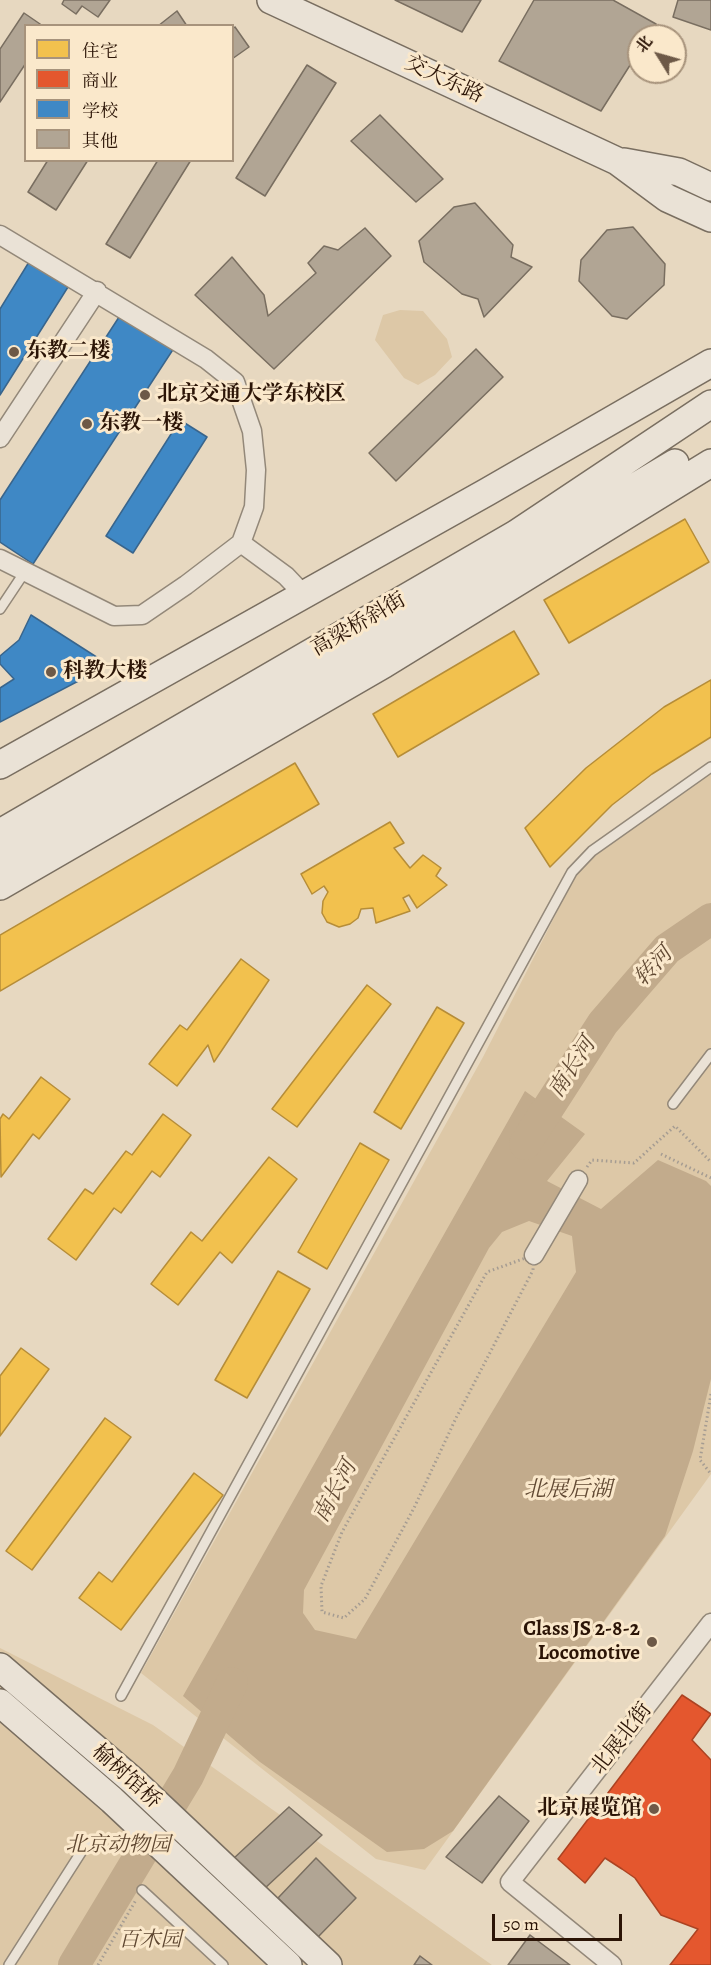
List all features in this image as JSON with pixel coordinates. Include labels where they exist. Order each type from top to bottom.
[{"type":"main road","name":"交大东路","points":[[271,0],[617,160],[667,198],[711,218]]},
{"type":"main road","name":"交大东路","points":[[617,160],[679,172],[711,187]]},
{"type":"main road","points":[[0,765],[711,363]]},
{"type":"main road","name":"高梁桥斜街","points":[[0,833],[516,534],[711,404]]},
{"type":"main road","name":"高梁桥斜街","points":[[0,857],[372,643],[696,451],[711,446]]},
{"type":"main road","points":[[0,886],[384,664],[711,463]]},
{"type":"main road","name":"榆树馆桥","points":[[0,1667],[132,1780],[328,1965]]},
{"type":"main road","name":"榆树馆桥","points":[[0,1703],[112,1800],[288,1965]]},
{"type":"street","points":[[0,235],[97,291],[206,359],[235,382],[252,431],[256,470],[254,507],[241,543],[142,615],[114,616],[0,559]]},
{"type":"street","points":[[0,438],[97,291]]},
{"type":"street","points":[[241,543],[286,576],[304,595]]},
{"type":"street","points":[[534,1255],[578,1180]]},
{"type":"street","name":"北展北街","points":[[612,1965],[510,1882],[711,1623]]},
{"type":"lane","points":[[0,609],[24,573]]},
{"type":"lane","points":[[121,1696],[572,872],[592,851],[711,767]]},
{"type":"lane","points":[[673,1104],[711,1054]]},
{"type":"lane","points":[[9,1965],[87,1843]]},
{"type":"lane","points":[[142,1890],[223,1965]]},
{"type":"path","points":[[578,1180],[592,1160],[634,1163],[675,1126],[711,1162]]},
{"type":"path","points":[[661,1154],[711,1178]]},
{"type":"path","points":[[534,1255],[532,1270],[461,1408],[414,1508],[365,1599],[344,1618],[322,1612],[321,1586],[342,1532],[487,1272],[534,1255]]},
{"type":"path","points":[[711,1394],[700,1460],[711,1474]]},
{"type":"path","points":[[98,1965],[142,1890]]},
{"type":"green space","points":[[400,310],[423,311],[447,339],[452,357],[435,375],[418,385],[404,378],[375,340],[383,315]]},
{"type":"green space","points":[[711,769],[711,1474],[425,1870],[376,1859],[141,1673],[483,1057],[582,863]]},
{"type":"green space","name":"北京动物园","points":[[0,1648],[153,1725],[492,1965],[0,1965]]},
{"type":"water","name":"北展后湖","points":[[525,1091],[585,1134],[547,1181],[601,1209],[658,1160],[706,1181],[711,1186],[711,1379],[693,1451],[665,1536],[453,1831],[424,1849],[387,1852],[260,1762],[183,1696]],"holes":[[[529,1221],[572,1236],[576,1272],[356,1639],[315,1630],[303,1613],[304,1590],[489,1248],[502,1232]]]},
{"type":"building: 住宅","points":[[685,519],[709,562],[569,643],[544,600]]},
{"type":"building: 住宅","points":[[514,631],[539,674],[398,757],[373,714]]},
{"type":"building: 住宅","points":[[711,680],[711,737],[652,774],[612,805],[550,867],[525,828],[586,768],[664,707]]},
{"type":"building: 住宅","points":[[295,763],[319,804],[0,991],[0,935]]},
{"type":"building: 住宅","points":[[390,822],[404,843],[394,848],[410,868],[423,855],[441,868],[436,876],[447,885],[417,908],[409,895],[403,898],[410,911],[376,923],[373,908],[361,909],[358,918],[350,924],[339,927],[327,922],[322,913],[323,901],[328,892],[324,886],[312,894],[301,874]]},
{"type":"building: 住宅","points":[[241,959],[269,980],[214,1062],[208,1045],[177,1086],[149,1064],[180,1025],[187,1030]]},
{"type":"building: 住宅","points":[[367,985],[391,1004],[297,1127],[272,1109]]},
{"type":"building: 住宅","points":[[437,1007],[464,1023],[401,1129],[374,1112]]},
{"type":"building: 住宅","points":[[41,1077],[70,1099],[39,1139],[33,1134],[1,1177],[0,1119],[3,1114],[9,1119]]},
{"type":"building: 住宅","points":[[163,1114],[191,1135],[160,1177],[152,1171],[121,1213],[114,1208],[76,1260],[48,1239],[85,1189],[93,1194],[126,1151],[132,1155]]},
{"type":"building: 住宅","points":[[360,1143],[389,1160],[327,1269],[298,1252]]},
{"type":"building: 住宅","points":[[269,1157],[297,1179],[232,1263],[220,1252],[178,1305],[151,1284],[191,1232],[202,1241]]},
{"type":"building: 住宅","points":[[278,1271],[310,1289],[247,1398],[215,1380]]},
{"type":"building: 住宅","points":[[21,1348],[49,1369],[0,1436],[0,1376]]},
{"type":"building: 住宅","points":[[105,1418],[131,1437],[32,1570],[6,1551]]},
{"type":"building: 住宅","points":[[194,1473],[223,1495],[121,1630],[79,1598],[99,1572],[112,1582]]},
{"type":"building: 商业","name":"北京展览馆","points":[[682,1695],[711,1714],[692,1740],[711,1760],[711,1965],[670,1965],[698,1929],[661,1915],[635,1878],[605,1858],[585,1883],[558,1859]]},
{"type":"building: 学校","name":"东教二楼","points":[[29,262],[68,287],[0,395],[0,309]]},
{"type":"building: 学校","name":"东教一楼","points":[[121,314],[174,348],[33,564],[0,542],[0,500]]},
{"type":"building: 学校","points":[[180,420],[207,437],[133,553],[106,536]]},
{"type":"building: 学校","name":"科教大楼","points":[[31,615],[109,665],[0,722],[0,688],[14,679],[0,664],[0,656],[19,640]]},
{"type":"building: 其他","points":[[64,0],[110,0],[98,17],[82,6],[76,14],[62,4]]},
{"type":"building: 其他","points":[[395,0],[481,0],[462,32]]},
{"type":"building: 其他","points":[[534,0],[613,0],[656,24],[627,24],[627,70],[601,111],[499,61]]},
{"type":"building: 其他","points":[[678,0],[711,0],[711,30],[673,17]]},
{"type":"building: 其他","points":[[177,11],[186,24],[161,24]]},
{"type":"building: 其他","points":[[24,13],[40,24],[24,24],[24,66],[0,102],[0,49]]},
{"type":"building: 其他","points":[[234,28],[249,47],[234,58]]},
{"type":"building: 其他","points":[[307,65],[336,83],[265,196],[236,178]]},
{"type":"building: 其他","points":[[380,115],[443,179],[416,202],[351,141]]},
{"type":"building: 其他","points":[[47,162],[87,162],[56,210],[28,192]]},
{"type":"building: 其他","points":[[157,162],[190,162],[130,258],[106,244]]},
{"type":"building: 其他","points":[[475,203],[513,245],[511,257],[532,267],[484,317],[478,299],[462,294],[424,262],[419,241],[454,207]]},
{"type":"building: 其他","points":[[633,227],[665,264],[664,285],[627,319],[612,316],[579,281],[581,260],[607,230]]},
{"type":"building: 其他","points":[[365,228],[391,256],[274,369],[195,295],[232,257],[264,295],[268,316],[316,273],[308,263],[324,246],[338,250]]},
{"type":"building: 其他","points":[[476,349],[503,377],[396,481],[369,453]]},
{"type":"building: 其他","points":[[499,1796],[529,1821],[482,1883],[446,1857]]},
{"type":"building: 其他","points":[[289,1807],[322,1835],[264,1889],[233,1859]]},
{"type":"building: 其他","points":[[316,1858],[356,1898],[317,1938],[278,1898]]},
{"type":"building: 其他","points":[[530,1935],[570,1965],[508,1965]]},
{"type":"building: 其他","points":[[420,1956],[432,1965],[414,1965]]},
{"type":"waterway","name":"南长河","points":[[525,1144],[603,1023],[667,949],[711,919]]},
{"type":"waterway","name":"南长河","points":[[74,1965],[188,1776],[232,1683]]},
{"type":"place","name":"东教二楼","points":[[14,352]]},
{"type":"place","name":"北京交通大学东校区","points":[[145,395]]},
{"type":"place","name":"东教一楼","points":[[87,424]]},
{"type":"place","name":"科教大楼","points":[[51,672]]},
{"type":"place","name":"Class JS 2-8-2 Locomotive","points":[[652,1642]]},
{"type":"place","name":"北京展览馆","points":[[654,1809]]},
{"type":"water label","name":"转河","points":[[654,967]]},
{"type":"park label","name":"百木园","points":[[150,1941]]}]
